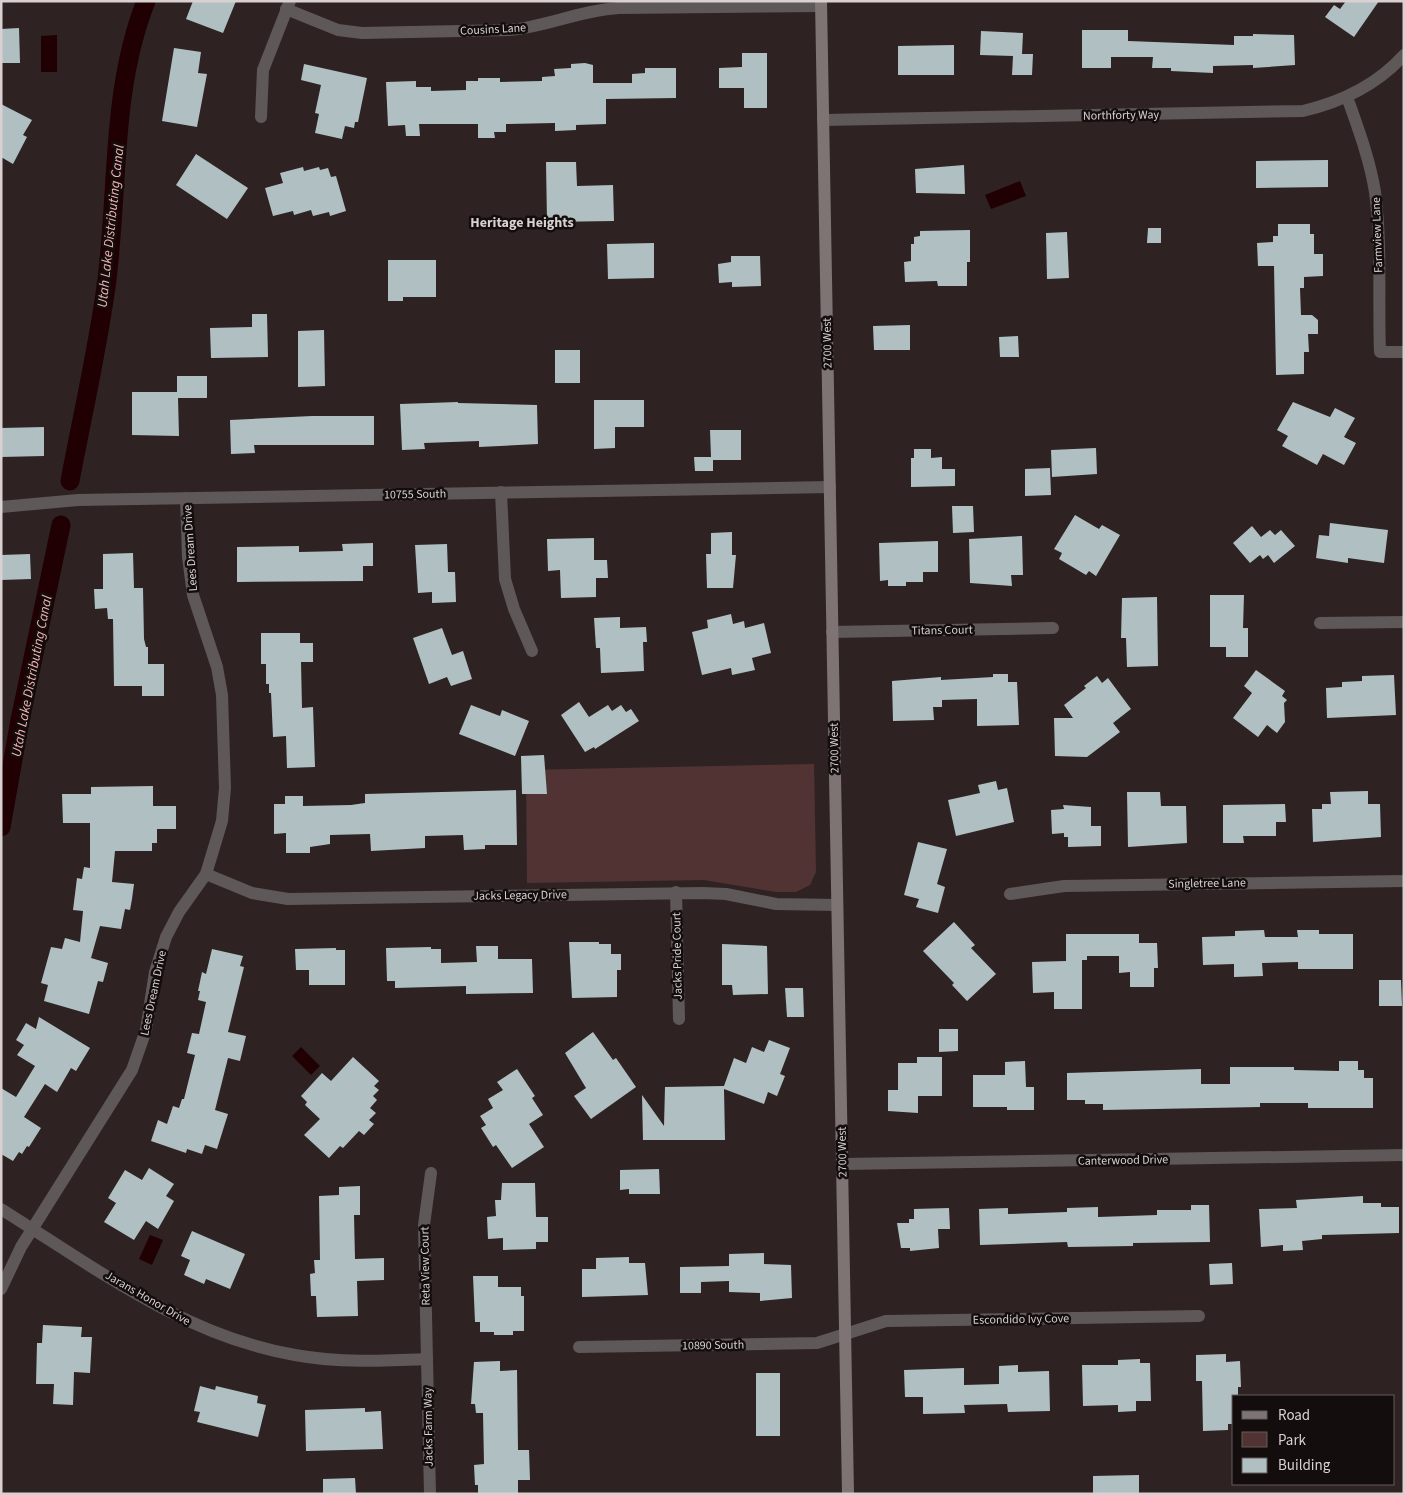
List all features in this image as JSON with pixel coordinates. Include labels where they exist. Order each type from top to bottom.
[{"type":"main road","name":"2700 West","points":[[821,4],[848,1494]]},
{"type":"street","name":"Cousins Lane","points":[[288,5],[327,26],[362,33],[514,30],[612,8],[821,4]]},
{"type":"street","points":[[261,117],[263,70],[288,5]]},
{"type":"street","name":"Northforty Way","points":[[823,120],[1281,112],[1324,106],[1347,98],[1371,83],[1404,55]]},
{"type":"street","name":"Farmview Lane","points":[[1347,98],[1370,166],[1375,191],[1378,218],[1380,352],[1404,352]]},
{"type":"street","name":"10755 South","points":[[1,507],[78,500],[830,487]]},
{"type":"street","points":[[501,492],[505,579],[514,609],[532,651]]},
{"type":"street","name":"Lees Dream Drive","points":[[1,1289],[8,1272],[32,1229],[132,1070],[148,1023],[155,972],[166,938],[179,912],[206,874],[222,821],[224,805],[223,709],[217,667],[193,594],[188,557],[186,498]]},
{"type":"street","points":[[1320,623],[1404,622]]},
{"type":"street","name":"Titans Court","points":[[832,632],[1053,628]]},
{"type":"street","name":"Jacks Legacy Drive","points":[[206,874],[252,893],[294,899],[676,892],[726,894],[776,904],[837,905]]},
{"type":"street","name":"Singletree Lane","points":[[1010,894],[1064,886],[1404,881]]},
{"type":"street","name":"Jacks Pride Court","points":[[676,892],[679,1019]]},
{"type":"street","name":"Canterwood Drive","points":[[842,1164],[1404,1155]]},
{"type":"street","name":"Reta View Court","points":[[427,1359],[424,1225],[431,1173]]},
{"type":"street","name":"Jarans Honor Drive","points":[[1,1210],[161,1308],[212,1333],[276,1351],[324,1359],[427,1359]]},
{"type":"street","name":"Escondido Ivy Cove","points":[[845,1333],[886,1322],[1199,1316]]},
{"type":"street","name":"10890 South","points":[[579,1347],[817,1343],[845,1333]]},
{"type":"street","name":"Jacks Farm Way","points":[[427,1359],[430,1494]]},
{"type":"green space","points":[[814,764],[816,872],[810,885],[796,892],[776,892],[704,880],[527,883],[526,770]]},
{"type":"shaded area","points":[[57,35],[57,72],[41,72],[41,36]]},
{"type":"shaded area","points":[[1020,181],[1026,196],[991,209],[985,195]]},
{"type":"shaded area","points":[[301,1047],[320,1066],[311,1075],[292,1056]]},
{"type":"shaded area","points":[[150,1235],[163,1240],[152,1265],[139,1259]]},
{"type":"building","points":[[193,1],[236,1],[223,33],[186,19]]},
{"type":"building","points":[[1346,1],[1379,1],[1354,37],[1325,17],[1334,5],[1340,9]]},
{"type":"building","points":[[19,28],[20,63],[1,63],[1,29]]},
{"type":"building","points":[[1082,30],[1128,30],[1128,41],[1234,45],[1234,36],[1253,36],[1253,34],[1294,35],[1295,65],[1253,68],[1253,65],[1213,66],[1213,73],[1171,71],[1171,68],[1152,68],[1153,57],[1111,57],[1111,68],[1082,68]]},
{"type":"building","points":[[981,31],[1023,33],[1022,54],[1033,54],[1032,75],[1012,75],[1013,56],[980,55]]},
{"type":"building","points":[[954,45],[954,75],[898,75],[898,46]]},
{"type":"building","points":[[174,48],[201,52],[198,73],[207,74],[197,127],[162,121]]},
{"type":"building","points":[[742,53],[767,53],[767,108],[744,108],[744,88],[719,88],[719,68],[742,67]]},
{"type":"building","points":[[585,63],[593,65],[593,83],[632,83],[632,74],[645,73],[645,68],[676,68],[676,98],[606,99],[606,124],[576,125],[576,130],[555,131],[555,123],[506,124],[506,132],[494,132],[495,138],[478,138],[478,124],[419,124],[420,136],[406,136],[405,125],[388,126],[386,82],[416,81],[416,87],[431,87],[431,91],[466,90],[466,81],[478,81],[478,78],[500,78],[500,82],[542,81],[542,77],[555,76],[554,69],[571,68],[571,64]]},
{"type":"building","points":[[304,64],[367,78],[358,122],[355,122],[354,128],[345,126],[342,139],[315,133],[319,114],[315,113],[321,85],[301,80]]},
{"type":"building","points":[[1,104],[32,120],[23,135],[27,137],[13,164],[1,157]]},
{"type":"building","points":[[196,154],[248,188],[227,219],[176,185]]},
{"type":"building","points":[[1328,160],[1328,187],[1256,188],[1256,161]]},
{"type":"building","points":[[546,162],[576,162],[577,186],[613,185],[614,221],[547,222]]},
{"type":"building","points":[[964,165],[965,194],[916,193],[915,169]]},
{"type":"building","points":[[303,167],[304,171],[319,167],[320,170],[328,168],[331,177],[336,176],[346,211],[330,216],[329,212],[313,216],[311,210],[294,215],[293,211],[273,216],[265,188],[283,183],[280,173]]},
{"type":"building","points":[[1278,224],[1310,224],[1310,234],[1314,234],[1314,254],[1323,254],[1323,276],[1304,277],[1304,288],[1300,288],[1301,315],[1312,315],[1318,320],[1318,334],[1308,334],[1309,352],[1304,352],[1304,374],[1276,375],[1274,266],[1258,266],[1257,243],[1273,242],[1273,236],[1278,236]]},
{"type":"building","points":[[1148,228],[1161,228],[1161,243],[1147,243]]},
{"type":"building","points":[[970,230],[970,262],[967,262],[967,286],[938,286],[937,281],[905,282],[904,262],[911,261],[911,244],[914,244],[914,237],[920,236],[920,231]]},
{"type":"building","points":[[1067,232],[1069,278],[1047,279],[1046,233]]},
{"type":"building","points":[[654,243],[654,278],[608,279],[607,244]]},
{"type":"building","points":[[731,256],[760,256],[761,286],[732,287],[732,282],[719,283],[718,264],[731,262]]},
{"type":"building","points":[[388,260],[436,260],[436,297],[403,297],[403,301],[388,301]]},
{"type":"building","points":[[252,314],[267,314],[268,357],[211,358],[210,328],[252,327]]},
{"type":"building","points":[[910,325],[910,350],[874,350],[873,326]]},
{"type":"building","points":[[324,330],[325,386],[298,387],[298,331]]},
{"type":"building","points":[[1018,336],[1019,357],[1000,357],[999,337]]},
{"type":"building","points":[[555,350],[580,350],[580,383],[555,383]]},
{"type":"building","points":[[177,376],[207,376],[207,398],[178,398],[179,436],[132,435],[132,392],[177,392]]},
{"type":"building","points":[[594,400],[644,400],[644,427],[615,427],[615,448],[594,449]]},
{"type":"building","points":[[458,402],[537,405],[538,444],[479,447],[479,441],[424,443],[425,449],[402,450],[400,404]]},
{"type":"building","points":[[1293,402],[1330,417],[1335,408],[1355,418],[1344,437],[1356,443],[1344,465],[1323,454],[1317,465],[1282,446],[1288,436],[1277,430]]},
{"type":"building","points":[[312,416],[374,416],[374,445],[254,445],[255,453],[231,454],[230,420]]},
{"type":"building","points":[[44,427],[44,456],[1,457],[1,428]]},
{"type":"building","points":[[710,430],[741,430],[741,460],[713,460],[713,471],[695,471],[694,457],[711,457]]},
{"type":"building","points":[[1096,448],[1097,474],[1052,477],[1051,450]]},
{"type":"building","points":[[914,449],[931,449],[931,458],[942,457],[942,469],[955,469],[955,486],[911,487],[911,458],[914,458]]},
{"type":"building","points":[[1050,468],[1051,495],[1025,496],[1025,469]]},
{"type":"building","points":[[952,506],[973,506],[974,532],[953,533]]},
{"type":"building","points":[[1075,515],[1099,529],[1102,525],[1120,535],[1096,576],[1089,571],[1086,575],[1059,559],[1062,553],[1054,549]]},
{"type":"building","points":[[1330,523],[1388,530],[1384,563],[1348,558],[1348,563],[1316,558],[1319,535],[1329,536]]},
{"type":"building","points":[[1252,526],[1261,537],[1270,530],[1275,535],[1281,530],[1295,546],[1274,563],[1268,555],[1263,559],[1260,555],[1250,563],[1233,543]]},
{"type":"building","points":[[732,532],[732,555],[736,555],[733,588],[707,588],[706,554],[711,554],[711,533]]},
{"type":"building","points":[[1022,536],[1023,575],[1011,575],[1012,586],[970,583],[969,539]]},
{"type":"building","points":[[594,538],[594,560],[607,560],[608,578],[596,578],[596,597],[561,598],[560,570],[548,571],[547,539]]},
{"type":"building","points":[[938,541],[938,572],[923,572],[923,582],[906,582],[906,586],[888,586],[888,580],[880,581],[879,543]]},
{"type":"building","points":[[373,543],[373,566],[363,566],[363,581],[237,582],[237,547],[299,546],[299,552],[343,551],[342,544]]},
{"type":"building","points":[[447,544],[448,572],[455,572],[456,602],[432,603],[432,592],[418,593],[415,545]]},
{"type":"building","points":[[133,553],[134,588],[143,588],[144,639],[146,647],[148,647],[148,664],[164,664],[164,696],[142,696],[142,686],[114,686],[113,619],[108,619],[107,608],[95,609],[94,589],[103,589],[103,554]]},
{"type":"building","points":[[30,554],[31,579],[1,580],[1,555]]},
{"type":"building","points":[[1210,595],[1244,595],[1243,628],[1248,628],[1248,657],[1226,657],[1226,647],[1210,647]]},
{"type":"building","points":[[1157,597],[1158,666],[1127,667],[1126,638],[1121,638],[1122,598]]},
{"type":"building","points":[[731,614],[733,624],[744,621],[745,628],[764,623],[771,653],[752,658],[755,670],[732,675],[731,668],[702,675],[692,632],[708,628],[707,620]]},
{"type":"building","points":[[620,617],[620,628],[646,627],[647,642],[643,642],[644,671],[601,673],[600,648],[596,648],[594,618]]},
{"type":"building","points":[[442,628],[452,655],[463,651],[472,679],[451,686],[447,677],[429,684],[413,638]]},
{"type":"building","points":[[261,633],[300,633],[300,643],[313,643],[313,662],[301,662],[302,708],[313,707],[315,767],[287,768],[286,736],[273,737],[271,693],[269,693],[269,684],[266,684],[266,664],[261,664]]},
{"type":"building","points":[[1256,670],[1285,691],[1282,696],[1287,700],[1284,703],[1285,722],[1277,733],[1267,725],[1258,737],[1233,718],[1252,693],[1244,686]]},
{"type":"building","points":[[993,674],[1008,674],[1008,682],[1017,682],[1019,725],[977,726],[977,699],[942,700],[942,707],[933,707],[934,720],[893,721],[892,681],[941,677],[941,680],[993,677]]},
{"type":"building","points":[[1394,675],[1396,715],[1327,718],[1326,688],[1342,687],[1342,682],[1362,681],[1362,676]]},
{"type":"building","points":[[1097,676],[1102,683],[1108,678],[1131,709],[1113,723],[1120,732],[1087,757],[1055,756],[1054,718],[1073,718],[1064,705],[1086,688],[1084,686]]},
{"type":"building","points":[[579,702],[589,717],[608,705],[612,711],[621,705],[626,712],[631,709],[639,721],[595,749],[594,747],[585,752],[561,715]]},
{"type":"building","points":[[471,705],[500,716],[502,710],[529,721],[515,756],[459,734]]},
{"type":"building","points":[[544,755],[547,794],[522,794],[521,756]]},
{"type":"building","points":[[996,781],[998,790],[1007,788],[1014,822],[956,836],[948,800],[980,793],[978,785]]},
{"type":"building","points":[[153,786],[153,806],[176,806],[176,829],[157,829],[157,843],[152,843],[152,851],[115,851],[112,882],[134,884],[132,899],[130,910],[125,909],[121,929],[100,926],[91,958],[108,963],[103,982],[98,981],[89,1014],[44,1001],[48,985],[41,983],[51,947],[62,949],[65,938],[80,942],[83,911],[73,910],[77,878],[82,879],[84,867],[90,868],[90,823],[63,823],[62,794],[91,794],[91,787]]},
{"type":"building","points":[[516,790],[517,845],[485,845],[485,849],[464,850],[463,835],[425,836],[425,848],[371,851],[370,834],[330,835],[330,844],[310,847],[310,853],[286,853],[286,833],[274,834],[274,804],[285,804],[285,796],[303,796],[303,806],[351,805],[365,803],[365,794]]},
{"type":"building","points":[[1368,791],[1368,804],[1380,804],[1381,837],[1313,842],[1312,809],[1322,809],[1322,804],[1331,804],[1330,792]]},
{"type":"building","points":[[1127,792],[1160,792],[1161,806],[1186,806],[1187,843],[1128,847]]},
{"type":"building","points":[[1285,804],[1286,822],[1276,822],[1276,836],[1243,836],[1244,843],[1223,843],[1223,805]]},
{"type":"building","points":[[1063,805],[1091,807],[1091,826],[1101,826],[1101,846],[1068,847],[1068,837],[1064,837],[1064,833],[1052,834],[1051,810],[1064,809]]},
{"type":"building","points":[[918,842],[947,849],[937,884],[945,887],[938,913],[916,907],[919,899],[904,895]]},
{"type":"building","points":[[954,922],[975,945],[971,948],[996,974],[967,1001],[952,985],[954,983],[923,951]]},
{"type":"building","points":[[1264,930],[1265,937],[1298,937],[1297,930],[1319,930],[1319,934],[1353,934],[1353,969],[1298,969],[1298,962],[1262,963],[1263,976],[1234,977],[1234,964],[1203,965],[1202,937],[1235,936],[1235,931]]},
{"type":"building","points":[[1066,934],[1139,934],[1139,943],[1157,943],[1158,968],[1154,968],[1154,987],[1130,987],[1130,972],[1119,973],[1119,956],[1087,956],[1087,960],[1082,960],[1082,1009],[1054,1009],[1054,992],[1033,993],[1032,962],[1066,961]]},
{"type":"building","points":[[569,942],[611,944],[611,954],[621,954],[621,970],[617,970],[617,997],[572,998]]},
{"type":"building","points":[[722,944],[767,946],[768,994],[733,995],[732,985],[722,985]]},
{"type":"building","points":[[476,946],[498,946],[498,959],[532,959],[533,993],[466,994],[466,986],[395,988],[395,981],[387,981],[386,948],[431,947],[431,949],[441,949],[441,963],[477,962]]},
{"type":"building","points":[[336,948],[336,950],[345,950],[345,985],[309,985],[309,970],[296,970],[295,949]]},
{"type":"building","points":[[212,949],[243,956],[240,966],[244,967],[228,1032],[246,1036],[240,1061],[228,1058],[215,1110],[228,1114],[217,1149],[205,1145],[202,1154],[187,1149],[186,1153],[151,1141],[158,1120],[167,1124],[173,1106],[179,1108],[182,1099],[184,1099],[195,1055],[187,1053],[192,1033],[199,1034],[206,1002],[198,1000],[200,991],[198,991],[202,972],[206,974]]},
{"type":"building","points":[[1379,980],[1401,980],[1402,1006],[1379,1006]]},
{"type":"building","points":[[785,988],[803,988],[804,1017],[787,1017]]},
{"type":"building","points":[[39,1017],[90,1048],[76,1071],[71,1068],[57,1092],[45,1084],[24,1117],[41,1128],[29,1147],[27,1146],[22,1154],[19,1152],[13,1161],[1,1154],[1,1088],[16,1097],[35,1066],[17,1055],[24,1045],[16,1040],[26,1023],[36,1029]]},
{"type":"building","points":[[939,1029],[958,1029],[958,1051],[939,1052]]},
{"type":"building","points":[[593,1032],[613,1060],[616,1058],[636,1087],[591,1119],[574,1096],[586,1088],[565,1053]]},
{"type":"building","points":[[769,1040],[790,1048],[780,1074],[785,1076],[777,1096],[768,1092],[764,1104],[724,1089],[725,1140],[643,1140],[642,1095],[664,1126],[665,1087],[724,1086],[734,1058],[746,1063],[752,1047],[764,1052]]},
{"type":"building","points":[[353,1057],[379,1081],[374,1086],[379,1090],[373,1096],[377,1100],[370,1108],[376,1113],[369,1120],[374,1124],[364,1135],[359,1131],[343,1148],[340,1146],[329,1158],[304,1135],[320,1119],[305,1105],[307,1102],[301,1096],[322,1073],[331,1081]]},
{"type":"building","points":[[917,1057],[942,1057],[942,1096],[918,1096],[918,1113],[888,1111],[888,1090],[898,1090],[898,1063],[917,1063]]},
{"type":"building","points":[[1025,1061],[1026,1087],[1034,1087],[1034,1110],[1007,1110],[1007,1107],[973,1107],[973,1075],[1005,1075],[1005,1062]]},
{"type":"building","points":[[1339,1061],[1358,1061],[1358,1070],[1364,1070],[1364,1078],[1373,1078],[1373,1108],[1308,1108],[1308,1103],[1260,1103],[1260,1107],[1103,1110],[1103,1104],[1085,1104],[1085,1100],[1067,1100],[1067,1073],[1201,1069],[1201,1084],[1230,1084],[1230,1067],[1294,1067],[1294,1070],[1339,1071]]},
{"type":"building","points":[[517,1069],[535,1096],[532,1098],[543,1115],[529,1124],[544,1147],[512,1168],[496,1145],[493,1147],[481,1128],[486,1125],[480,1116],[493,1108],[488,1099],[503,1090],[497,1082]]},
{"type":"building","points":[[149,1168],[174,1184],[166,1196],[174,1201],[158,1229],[146,1221],[134,1240],[104,1222],[116,1203],[108,1198],[125,1170],[142,1180]]},
{"type":"building","points":[[659,1169],[660,1194],[629,1194],[629,1189],[620,1190],[620,1170]]},
{"type":"building","points":[[502,1183],[535,1183],[536,1217],[548,1217],[548,1242],[536,1242],[536,1249],[503,1250],[503,1238],[488,1239],[487,1217],[496,1216],[495,1200],[501,1200]]},
{"type":"building","points":[[360,1186],[360,1215],[354,1215],[355,1259],[384,1258],[384,1280],[357,1281],[358,1316],[317,1317],[316,1296],[311,1296],[310,1274],[315,1273],[314,1260],[320,1260],[319,1196],[339,1195],[339,1187]]},
{"type":"building","points":[[1363,1196],[1363,1203],[1381,1203],[1381,1207],[1399,1207],[1399,1233],[1322,1235],[1322,1239],[1302,1241],[1303,1250],[1283,1251],[1283,1245],[1261,1247],[1259,1209],[1297,1208],[1296,1200]]},
{"type":"building","points":[[1191,1205],[1209,1205],[1210,1242],[1133,1243],[1133,1246],[1068,1247],[1067,1242],[980,1245],[979,1209],[1008,1208],[1008,1214],[1067,1212],[1067,1208],[1098,1207],[1098,1217],[1157,1215],[1157,1210],[1191,1210]]},
{"type":"building","points":[[949,1208],[950,1229],[938,1229],[939,1248],[910,1251],[910,1248],[901,1248],[897,1223],[909,1223],[909,1219],[914,1219],[914,1209]]},
{"type":"building","points":[[192,1231],[245,1254],[230,1289],[206,1279],[204,1284],[184,1275],[190,1260],[181,1256]]},
{"type":"building","points":[[764,1253],[764,1264],[791,1265],[792,1298],[760,1301],[760,1293],[729,1292],[729,1281],[701,1282],[701,1293],[680,1293],[680,1267],[729,1266],[729,1254]]},
{"type":"building","points":[[629,1257],[629,1263],[645,1263],[648,1295],[582,1297],[582,1269],[596,1269],[596,1258]]},
{"type":"building","points":[[1232,1263],[1233,1284],[1210,1285],[1209,1264]]},
{"type":"building","points":[[473,1276],[498,1276],[498,1287],[521,1287],[521,1296],[524,1296],[524,1331],[513,1331],[513,1335],[494,1335],[494,1332],[480,1332],[480,1322],[475,1322]]},
{"type":"building","points":[[43,1325],[82,1327],[81,1337],[92,1337],[90,1373],[74,1372],[73,1405],[53,1404],[54,1384],[36,1384],[37,1343],[42,1343]]},
{"type":"building","points":[[1226,1354],[1226,1362],[1240,1361],[1241,1387],[1238,1387],[1238,1395],[1232,1395],[1232,1424],[1228,1424],[1228,1430],[1203,1431],[1202,1381],[1196,1381],[1196,1355]]},
{"type":"building","points":[[1140,1359],[1140,1363],[1150,1363],[1151,1401],[1136,1401],[1136,1411],[1118,1412],[1118,1405],[1083,1406],[1082,1365],[1118,1365],[1118,1360]]},
{"type":"building","points":[[500,1361],[500,1371],[517,1370],[518,1450],[529,1450],[530,1480],[518,1480],[518,1494],[478,1494],[478,1485],[475,1485],[474,1465],[484,1464],[483,1413],[476,1413],[475,1404],[471,1404],[474,1362]]},
{"type":"building","points":[[1018,1365],[1018,1372],[1049,1371],[1050,1411],[1008,1412],[1007,1404],[964,1405],[965,1413],[923,1414],[923,1397],[905,1397],[904,1370],[964,1368],[964,1385],[999,1384],[999,1366]]},
{"type":"building","points":[[756,1373],[780,1373],[780,1436],[756,1436]]},
{"type":"building","points":[[200,1386],[215,1390],[216,1386],[258,1396],[257,1403],[266,1405],[258,1437],[197,1422],[200,1412],[194,1411]]},
{"type":"building","points":[[365,1408],[365,1412],[381,1411],[383,1449],[306,1451],[305,1410]]},
{"type":"building","points":[[1139,1475],[1139,1494],[1093,1494],[1093,1476]]},
{"type":"building","points":[[355,1478],[356,1494],[323,1494],[323,1479]]},
{"type":"waterway","name":"Utah Lake Distributing Canal","points":[[70,481],[94,360],[106,287],[117,142],[126,71],[134,36],[146,1]]},
{"type":"waterway","name":"Utah Lake Distributing Canal","points":[[1,827],[20,720],[61,525]]},
{"type":"district","name":"Heritage Heights","points":[[522,222]]}]
